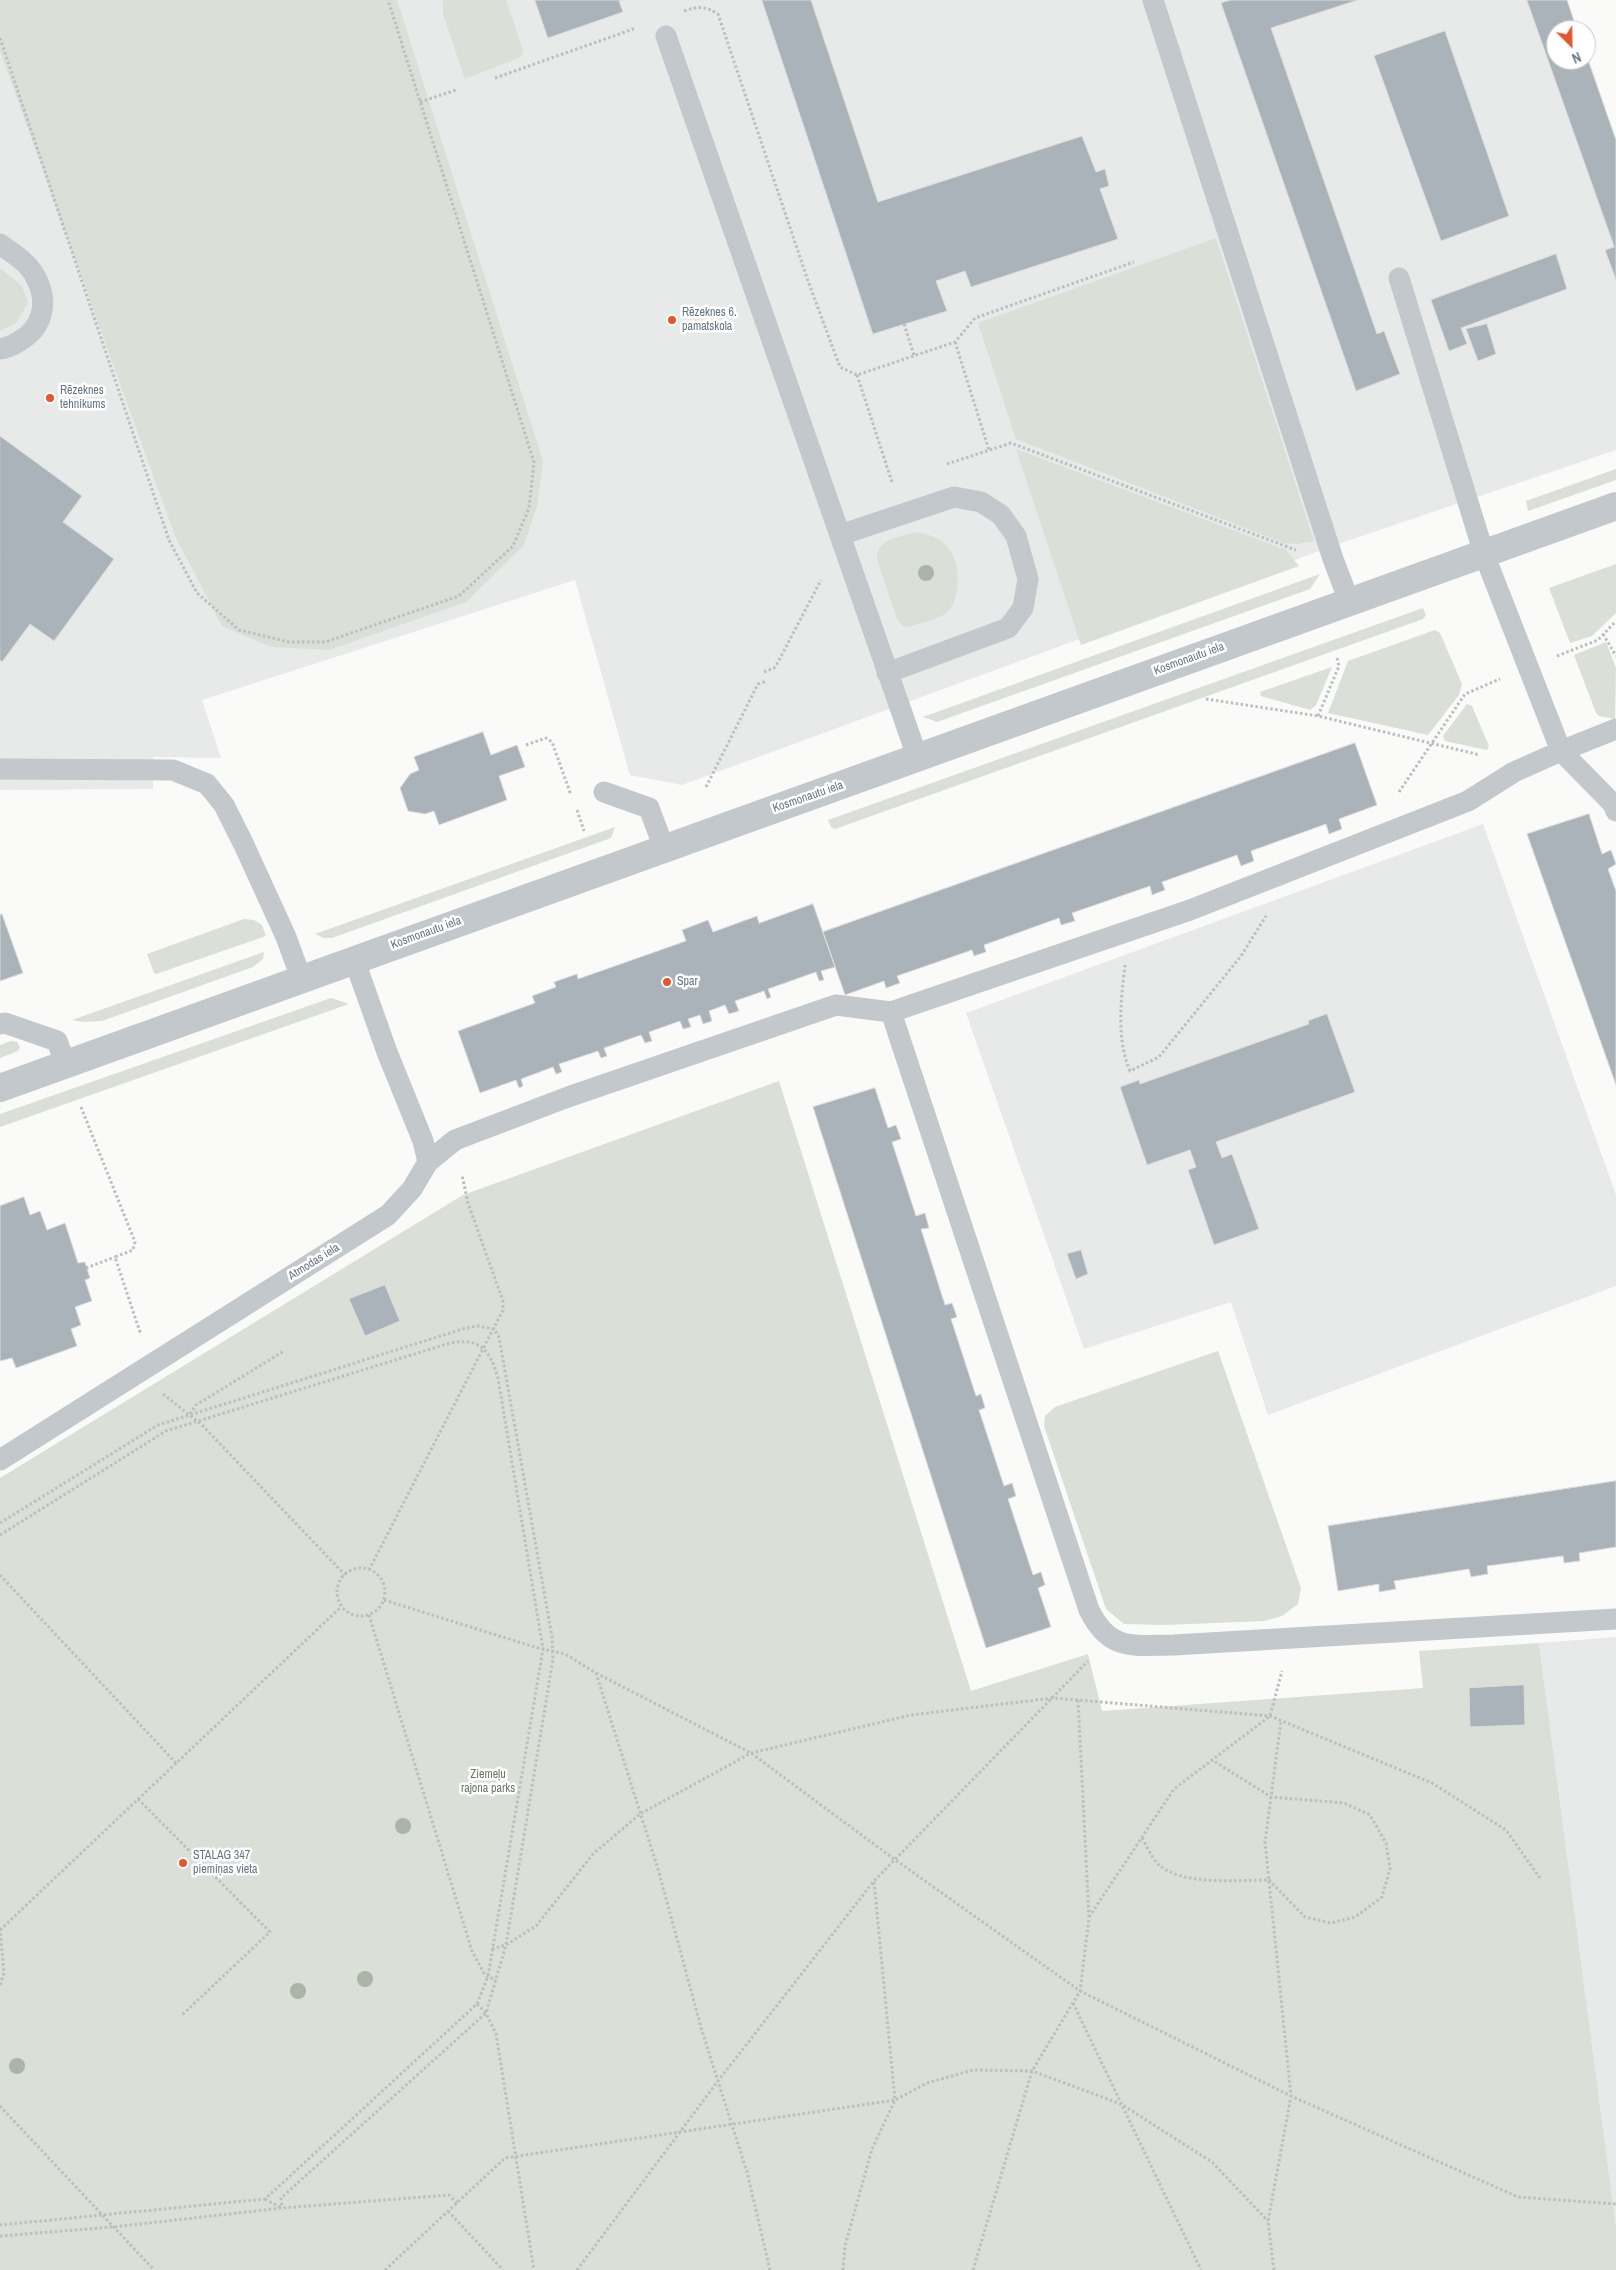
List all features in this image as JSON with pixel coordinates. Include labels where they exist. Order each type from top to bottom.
[{"type":"street","name":"Kosmonautu iela","points":[[0,1088],[301,978],[1616,506]]},
{"type":"lane","points":[[1153,0],[1330,550],[1350,601]]},
{"type":"lane","points":[[666,36],[840,535],[846,557],[918,758]]},
{"type":"lane","points":[[0,244],[34,274],[43,294],[41,319],[28,336],[7,348],[0,349]]},
{"type":"lane","points":[[1399,278],[1484,554],[1560,751],[1613,804],[1616,811]]},
{"type":"lane","points":[[840,535],[954,497],[981,502],[1001,514],[1016,536],[1028,578],[1023,608],[1008,628],[887,673]]},
{"type":"lane","points":[[354,959],[387,1052],[423,1141],[428,1162],[455,1140],[568,1097],[836,1005],[891,1012],[1129,931],[1468,801],[1514,772],[1616,729]]},
{"type":"lane","points":[[0,769],[174,770],[207,784],[224,805],[244,845],[301,978]]},
{"type":"lane","points":[[604,792],[649,808],[664,848]]},
{"type":"lane","points":[[891,1012],[1024,1407],[1089,1610],[1096,1625],[1109,1639],[1132,1646],[1616,1619]]},
{"type":"lane","points":[[0,1024],[5,1023],[57,1041],[66,1064]]},
{"type":"lane","name":"Atmodas iela","points":[[0,1460],[388,1215],[412,1189],[428,1162]]},
{"type":"path","points":[[0,38],[169,540],[197,593],[239,630],[289,642],[325,642],[459,596],[513,546],[529,508],[534,462],[388,0]]},
{"type":"path","points":[[680,13],[699,6],[708,8],[718,14],[808,281],[840,367],[857,375],[955,342],[975,318],[1134,262]]},
{"type":"path","points":[[495,78],[644,25]]},
{"type":"path","points":[[420,102],[456,90]]},
{"type":"path","points":[[904,324],[914,355]]},
{"type":"path","points":[[955,342],[989,450]]},
{"type":"path","points":[[857,375],[892,482]]},
{"type":"path","points":[[945,465],[1011,443],[1016,444],[1278,544],[1305,552]]},
{"type":"path","points":[[878,523],[870,496],[876,487],[900,479]]},
{"type":"path","points":[[764,672],[774,668],[777,664],[829,566],[846,557]]},
{"type":"path","points":[[1396,796],[1434,743],[1465,694],[1598,640],[1616,621]]},
{"type":"path","points":[[1604,634],[1616,656]]},
{"type":"path","points":[[1318,716],[1340,666],[1337,658]]},
{"type":"path","points":[[706,787],[758,684],[767,681]]},
{"type":"path","points":[[1206,699],[1318,716],[1496,759],[1538,761]]},
{"type":"path","points":[[526,745],[546,738],[552,742],[572,796]]},
{"type":"path","points":[[575,805],[584,831]]},
{"type":"path","points":[[1129,931],[1121,1005],[1122,1054],[1130,1072],[1159,1057],[1241,956],[1296,868]]},
{"type":"path","points":[[81,1106],[135,1242],[133,1250],[86,1268]]},
{"type":"path","points":[[369,1570],[503,1310],[503,1301],[468,1203],[455,1140]]},
{"type":"path","points":[[114,1257],[142,1338]]},
{"type":"path","points":[[0,1523],[158,1425],[466,1328],[478,1326],[494,1329]]},
{"type":"path","points":[[282,2208],[281,2198],[486,2013],[506,1945],[553,1660],[553,1650],[502,1348],[494,1329]]},
{"type":"path","points":[[0,1535],[152,1438],[166,1431],[450,1343],[467,1341],[484,1348],[492,1358],[498,1378],[543,1649],[488,1976],[481,1999],[477,2004],[265,2199]]},
{"type":"path","points":[[190,1415],[196,1404],[284,1350]]},
{"type":"path","points":[[145,1369],[169,1400],[198,1422],[345,1575]]},
{"type":"path","points":[[356,1569],[369,1570],[375,1573],[384,1585],[384,1600],[380,1606],[368,1615],[354,1615],[342,1607],[337,1593],[338,1586],[345,1575],[356,1569]]},
{"type":"path","points":[[0,1576],[176,1763]]},
{"type":"path","points":[[384,1600],[565,1654],[596,1673],[751,1753],[894,1860],[1080,1991],[1291,2096],[1518,2197],[1616,2204]]},
{"type":"path","points":[[0,1985],[4,1973],[0,1930],[342,1607]]},
{"type":"path","points":[[368,1615],[472,1951],[484,1975],[496,1980]]},
{"type":"path","points":[[1089,1918],[1174,1788],[1270,1716],[1290,1638]]},
{"type":"path","points":[[577,2270],[718,2081],[874,1881],[1109,1639]]},
{"type":"path","points":[[596,1673],[747,2172],[770,2270]]},
{"type":"path","points":[[492,1949],[506,1945],[536,1926],[593,1854],[640,1814],[751,1753],[911,1715],[1052,1698],[1270,1716],[1432,1783],[1506,1830],[1540,1878]]},
{"type":"path","points":[[973,2270],[1032,2071],[1080,1991],[1089,1918],[1078,1700]]},
{"type":"path","points":[[1274,2270],[1268,2221],[1291,2096],[1265,1842],[1281,1721]]},
{"type":"path","points":[[1142,1838],[1158,1865],[1180,1876],[1212,1880],[1269,1880],[1305,1917],[1331,1923],[1356,1916],[1382,1897],[1390,1869],[1386,1843],[1370,1815],[1344,1803],[1271,1797],[1212,1760]]},
{"type":"path","points":[[138,1799],[270,1932],[182,2015]]},
{"type":"path","points":[[843,2270],[845,2246],[872,2149],[895,2100],[874,1881]]},
{"type":"path","points":[[1073,2002],[1201,2270]]},
{"type":"path","points":[[477,2004],[486,2013],[496,2034],[534,2270]]},
{"type":"path","points":[[384,2270],[505,2158],[732,2126],[895,2100],[927,2083],[973,2070],[1032,2071],[1121,2104],[1212,2162],[1268,2221]]},
{"type":"path","points":[[0,2106],[154,2270]]},
{"type":"path","points":[[0,2236],[113,2227],[282,2208],[449,2196],[457,2203]]},
{"type":"path","points":[[0,2225],[265,2199],[282,2208]]},
{"type":"path","points":[[448,2211],[503,2270]]},
{"type":"shaded area","name":"Rēzeknes 6. pamatskola","points":[[0,0],[1567,0],[1574,20],[1546,20],[1546,70],[1592,70],[1616,140],[1616,450],[1341,543],[682,785],[630,775],[575,580],[202,700],[221,758],[153,757],[153,789],[0,790]]},
{"type":"shaded area","points":[[1483,824],[1616,1195],[1616,1286],[1268,1415],[1231,1302],[1084,1349],[966,1013]]},
{"type":"shaded area","points":[[1616,1637],[1616,2227],[1539,1643]]},
{"type":"green space","points":[[0,0],[397,0],[543,461],[537,506],[524,545],[466,602],[329,650],[271,647],[222,626],[175,536],[0,51]]},
{"type":"green space","points":[[443,0],[506,0],[523,50],[521,57],[465,79],[443,14]]},
{"type":"green space","points":[[1216,238],[1314,541],[1297,544],[1284,543],[1016,439],[978,323]]},
{"type":"green space","points":[[0,268],[22,286],[28,303],[16,323],[0,331]]},
{"type":"green space","points":[[1016,449],[1286,550],[1299,566],[1081,645]]},
{"type":"green space","points":[[1616,469],[1616,480],[1528,511],[1526,501]]},
{"type":"green space","points":[[915,532],[926,534],[944,543],[954,558],[958,578],[954,602],[946,613],[909,627],[903,626],[897,619],[877,559],[880,547],[885,543],[896,537]]},
{"type":"green space","points":[[1616,564],[1616,613],[1592,636],[1570,643],[1549,588]]},
{"type":"green space","points":[[1320,574],[1310,589],[937,722],[923,717]]},
{"type":"green space","points":[[1423,608],[1426,615],[1423,619],[835,829],[831,827],[828,820]]},
{"type":"green space","points":[[1435,630],[1440,633],[1462,684],[1459,695],[1428,735],[1328,713],[1348,661]]},
{"type":"green space","points":[[1606,642],[1616,668],[1615,719],[1599,716],[1596,713],[1574,655]]},
{"type":"green space","points":[[1332,667],[1316,705],[1310,710],[1261,696],[1260,692]]},
{"type":"green space","points":[[1467,704],[1472,706],[1489,746],[1487,750],[1445,741],[1443,736]]},
{"type":"green space","points":[[615,827],[611,838],[332,938],[324,938],[315,934]]},
{"type":"green space","points":[[244,919],[254,920],[262,925],[266,936],[156,974],[154,973],[147,954]]},
{"type":"green space","points":[[264,952],[263,959],[253,967],[102,1021],[82,1022],[72,1020]]},
{"type":"green space","points":[[331,998],[349,1004],[0,1127],[0,1114]]},
{"type":"green space","points":[[11,1041],[17,1042],[20,1047],[18,1051],[0,1058],[0,1045]]},
{"type":"green space","name":"Ziemeļu rajona parks","points":[[779,1081],[971,1691],[1088,1654],[1102,1711],[1423,1688],[1419,1651],[1539,1643],[1616,2227],[1616,2270],[0,2270],[0,1478],[463,1195]]},
{"type":"green space","points":[[1218,1351],[1301,1588],[1298,1604],[1282,1616],[1264,1621],[1166,1625],[1124,1624],[1106,1609],[1044,1426],[1045,1416],[1055,1407]]},
{"type":"building","points":[[535,0],[622,0],[619,1],[623,12],[548,38]]},
{"type":"building","points":[[762,0],[811,0],[878,202],[1082,136],[1096,172],[1105,169],[1109,186],[1100,189],[1118,239],[971,287],[965,271],[936,281],[947,311],[873,334]]},
{"type":"building","points":[[1231,0],[1358,0],[1271,28],[1377,334],[1384,331],[1400,374],[1356,391],[1221,3]]},
{"type":"building","points":[[1527,0],[1567,0],[1574,20],[1546,20],[1546,54]]},
{"type":"building","points":[[1445,31],[1509,216],[1441,241],[1374,56]]},
{"type":"building","points":[[1552,70],[1592,70],[1616,140],[1616,280],[1605,250],[1614,247]]},
{"type":"building","points":[[1556,254],[1567,289],[1461,328],[1467,344],[1449,351],[1431,300]]},
{"type":"building","points":[[1487,324],[1496,354],[1478,361],[1466,329]]},
{"type":"building","points":[[0,436],[82,496],[63,522],[114,559],[54,641],[30,624],[2,662],[0,660]]},
{"type":"building","points":[[483,732],[491,755],[517,745],[525,767],[499,776],[507,800],[439,825],[434,811],[425,814],[408,811],[400,788],[410,774],[419,770],[414,757]]},
{"type":"building","points":[[1355,743],[1377,805],[1339,819],[1342,829],[1329,834],[1326,824],[1251,851],[1254,861],[1241,866],[1237,855],[1162,882],[1165,890],[1152,895],[1150,886],[1072,913],[1075,921],[1061,925],[1059,918],[984,945],[986,952],[974,956],[972,950],[897,976],[900,983],[886,988],[884,981],[845,995],[823,932]]},
{"type":"building","points":[[1589,814],[1602,854],[1611,850],[1616,864],[1608,869],[1616,891],[1616,1085],[1527,834]]},
{"type":"building","points":[[813,904],[835,967],[821,971],[824,980],[819,981],[816,972],[768,989],[771,997],[767,999],[764,991],[735,1001],[739,1011],[729,1014],[725,1005],[709,1011],[712,1021],[703,1024],[700,1015],[688,1019],[691,1027],[683,1029],[680,1021],[649,1032],[652,1041],[645,1043],[641,1035],[604,1048],[607,1056],[601,1058],[598,1051],[559,1064],[562,1072],[556,1074],[553,1067],[521,1079],[523,1086],[519,1088],[516,1080],[480,1093],[458,1031],[535,1003],[532,996],[556,987],[554,982],[577,974],[578,979],[686,941],[682,930],[708,920],[713,932],[757,916],[759,923]]},
{"type":"building","points":[[2,914],[23,973],[0,981],[0,915]]},
{"type":"building","points":[[1327,1014],[1355,1092],[1216,1142],[1222,1158],[1232,1154],[1259,1229],[1214,1245],[1188,1170],[1196,1167],[1190,1150],[1147,1165],[1120,1087],[1139,1080],[1140,1084],[1309,1024],[1308,1021]]},
{"type":"building","points":[[875,1088],[888,1128],[896,1125],[901,1139],[892,1142],[916,1216],[925,1213],[929,1228],[921,1229],[945,1305],[952,1303],[957,1317],[951,1319],[976,1396],[981,1394],[985,1408],[979,1410],[1004,1486],[1012,1483],[1016,1496],[1008,1499],[1033,1575],[1041,1572],[1045,1585],[1038,1588],[1051,1627],[986,1648],[813,1107]]},
{"type":"building","points":[[24,1197],[30,1215],[40,1211],[47,1230],[65,1223],[78,1263],[85,1262],[90,1278],[85,1280],[92,1301],[75,1307],[81,1325],[71,1329],[77,1346],[16,1368],[12,1358],[0,1361],[0,1206]]},
{"type":"building","points":[[1081,1250],[1088,1274],[1076,1279],[1067,1254]]},
{"type":"building","points":[[385,1285],[400,1321],[365,1336],[349,1299]]},
{"type":"building","points":[[1616,1481],[1616,1547],[1579,1553],[1580,1561],[1564,1563],[1563,1556],[1487,1566],[1488,1574],[1471,1577],[1469,1569],[1394,1581],[1396,1589],[1379,1592],[1379,1584],[1338,1591],[1328,1526]]},
{"type":"building","points":[[1524,1685],[1525,1725],[1470,1727],[1469,1688]]},
{"type":"place","name":"Rēzeknes 6. pamatskola","points":[[672,320]]},
{"type":"place","name":"Rēzeknes tehnikums","points":[[50,398]]},
{"type":"place","name":"Spar","points":[[667,982]]},
{"type":"place","name":"STALAG 347 piemiņas vieta","points":[[183,1863]]}]
